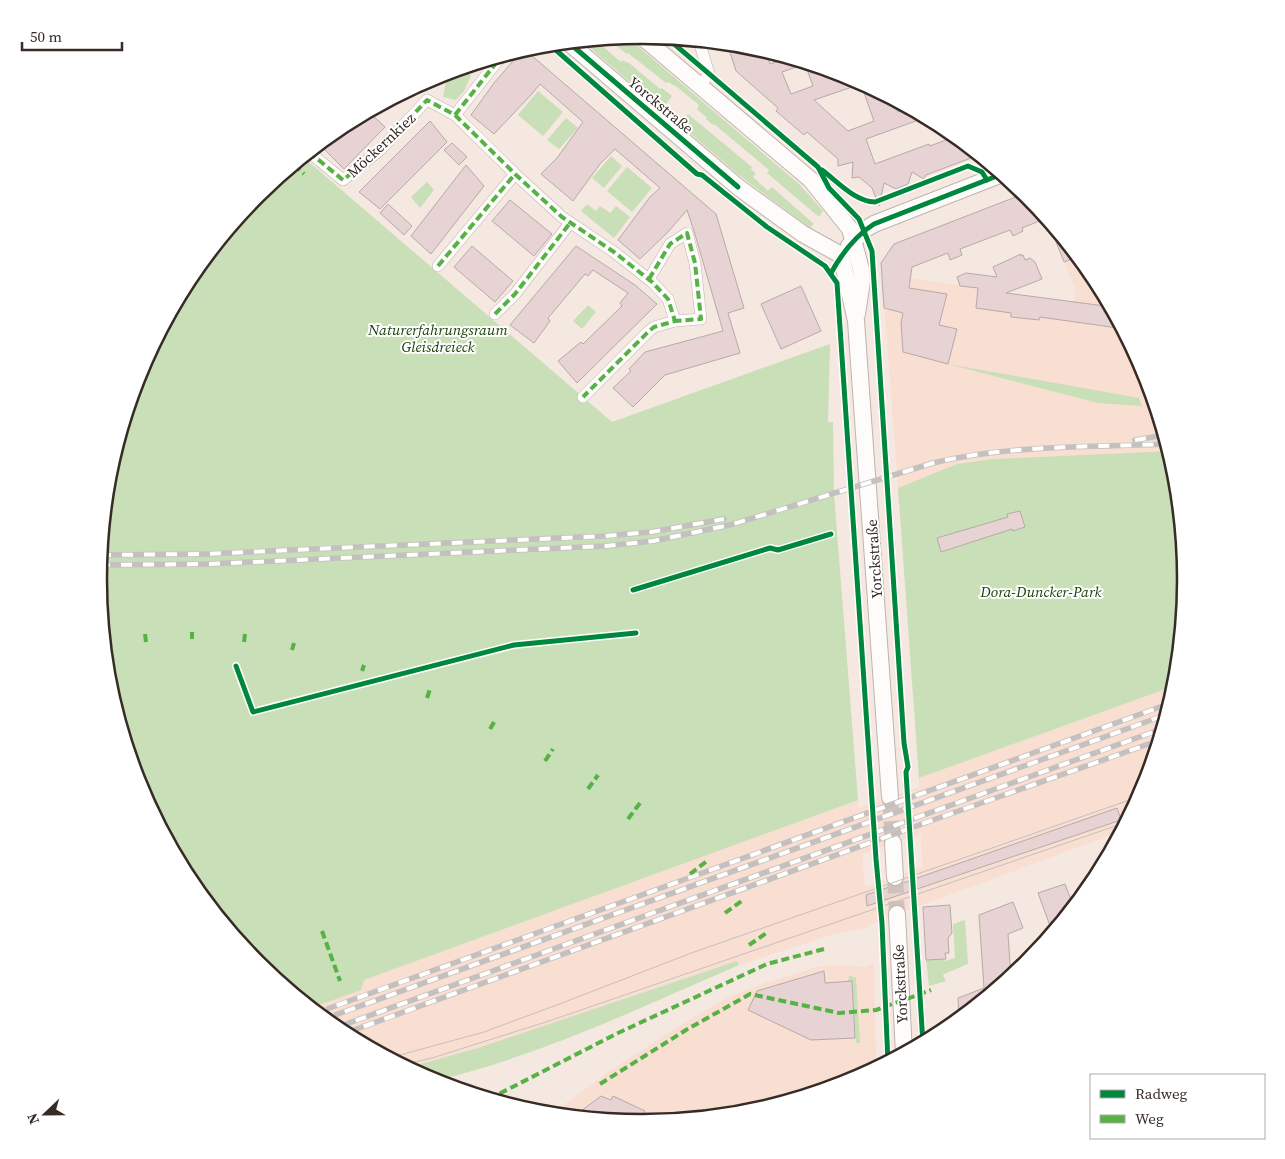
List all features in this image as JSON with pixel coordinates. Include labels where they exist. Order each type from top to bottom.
[{"type":"main road","name":"Yorckstraße","points":[[651,44],[811,180],[850,230],[854,240],[862,281],[856,321]]},
{"type":"main road","name":"Yorckstraße","points":[[575,48],[738,187],[803,234],[841,255],[856,321],[890,797]]},
{"type":"main road","points":[[841,255],[864,230],[874,224],[995,177]]},
{"type":"main road","points":[[893,843],[895,877]]},
{"type":"main road","name":"Yorckstraße","points":[[897,914],[904,1046]]},
{"type":"street","points":[[701,47],[709,74],[701,85]]},
{"type":"street","points":[[455,115],[495,65]]},
{"type":"street","name":"Möckernkiez","points":[[314,156],[343,180],[380,150],[427,100],[455,115],[514,174],[562,217],[614,252],[649,279],[668,299],[675,321]]},
{"type":"street","points":[[438,266],[514,174]]},
{"type":"street","points":[[495,314],[515,294],[570,223]]},
{"type":"street","points":[[583,397],[654,327],[675,321],[701,319],[695,263],[687,233],[670,244],[649,279]]},
{"type":"shaded area","points":[[1072,259],[1088,282],[1123,343],[1150,407],[1162,451],[993,459],[957,464],[898,488],[882,274],[1074,302],[1075,288],[1064,262]]},
{"type":"shaded area","points":[[1167,689],[1150,752],[1137,785],[1113,834],[868,925],[868,927],[835,934],[739,965],[555,1043],[446,1078],[406,1060],[375,1043],[317,1006],[361,990],[364,980],[858,800],[859,808],[919,787],[919,778]],"holes":[[[921,834],[922,867],[865,887],[862,854]]]},
{"type":"shaded area","points":[[874,962],[876,1061],[815,1087],[747,1105],[712,1111],[642,1115],[607,1114],[559,1109],[611,1070],[690,1019],[729,997],[758,985],[821,966],[867,967]]},
{"type":"green space","points":[[636,44],[800,185],[823,211],[819,217],[767,173],[769,170],[706,119],[697,109],[699,105],[677,87],[668,82],[666,83],[628,53],[613,45]]},
{"type":"green space","points":[[601,45],[621,62],[623,60],[628,62],[660,89],[662,88],[672,96],[666,104],[686,122],[689,119],[686,117],[688,114],[752,167],[751,169],[756,174],[753,177],[768,191],[772,187],[814,224],[810,228],[739,175],[589,47]]},
{"type":"green space","points":[[469,73],[471,76],[464,91],[456,100],[443,97],[446,81]]},
{"type":"green space","points":[[538,91],[563,112],[543,136],[518,115]]},
{"type":"green space","points":[[566,118],[578,128],[559,149],[547,140]]},
{"type":"green space","points":[[611,156],[622,166],[604,188],[592,178]]},
{"type":"green space","name":"Naturerfahrungsraum Gleisdreieck","points":[[308,161],[612,422],[830,344],[828,422],[833,422],[834,494],[858,800],[364,980],[361,990],[317,1006],[289,982],[240,933],[217,906],[197,877],[162,816],[135,752],[117,684],[108,615],[108,544],[111,510],[125,441],[135,407],[148,374],[179,312],[217,253],[264,201]]},
{"type":"green space","points":[[627,167],[652,188],[632,212],[607,191]]},
{"type":"green space","points":[[427,182],[434,190],[420,208],[411,197]]},
{"type":"green space","points":[[587,204],[596,211],[600,206],[610,213],[616,206],[630,217],[614,238],[581,211]]},
{"type":"green space","points":[[588,305],[596,312],[582,329],[573,321]]},
{"type":"green space","points":[[948,364],[1139,398],[1142,406],[1098,403]]},
{"type":"green space","name":"Dora-Duncker-Park","points":[[1162,451],[1174,510],[1178,580],[1174,649],[1168,684],[1167,689],[919,778],[898,488],[957,464],[993,459]]},
{"type":"green space","points":[[965,920],[968,964],[944,974],[943,976],[946,981],[929,986],[926,960],[944,959],[945,961],[955,958],[953,924]]},
{"type":"green space","points":[[737,961],[739,965],[588,1030],[511,1059],[446,1078],[417,1065],[478,1048]]},
{"type":"green space","points":[[849,975],[856,978],[860,1043],[856,1043],[852,982],[848,982]]},
{"type":"building","points":[[730,51],[768,59],[770,64],[778,61],[797,67],[782,72],[791,94],[813,86],[807,70],[852,87],[814,100],[848,131],[874,121],[864,92],[897,109],[898,112],[901,111],[917,120],[866,139],[875,164],[948,139],[973,157],[926,175],[924,179],[912,172],[908,184],[896,189],[884,183],[879,206],[872,188],[859,177],[852,178],[853,162],[838,166],[838,159],[807,132],[804,135],[776,111],[778,108],[736,71]]},
{"type":"building","points":[[532,56],[716,214],[744,308],[728,313],[740,353],[665,375],[633,407],[613,388],[631,371],[629,369],[645,352],[723,331],[694,231],[687,210],[668,232],[640,259],[618,240],[650,197],[660,188],[615,149],[600,164],[573,201],[541,174],[557,158],[583,122],[540,84],[494,134],[471,115],[513,61]]},
{"type":"building","points":[[374,117],[385,127],[344,169],[324,149]]},
{"type":"building","points":[[430,121],[447,142],[380,209],[359,192]]},
{"type":"building","points":[[452,143],[467,157],[459,165],[444,150]]},
{"type":"building","points":[[466,165],[484,186],[431,254],[411,236]]},
{"type":"building","points":[[1016,197],[1040,221],[1022,228],[1023,231],[1013,236],[1010,230],[960,249],[962,255],[950,260],[948,253],[912,267],[909,288],[947,294],[939,325],[957,329],[948,364],[903,352],[901,323],[903,313],[884,308],[881,263],[894,244]]},
{"type":"building","points":[[510,200],[552,234],[534,256],[492,221]]},
{"type":"building","points":[[388,204],[412,226],[404,235],[380,213]]},
{"type":"building","points":[[1054,236],[1072,259],[1064,262]]},
{"type":"building","points":[[472,246],[513,281],[495,302],[454,267]]},
{"type":"building","points":[[576,246],[635,285],[657,304],[577,383],[558,361],[581,342],[583,344],[622,306],[620,303],[628,293],[593,270],[588,276],[585,274],[548,318],[550,321],[534,343],[510,325]]},
{"type":"building","points":[[1021,254],[1025,260],[1030,258],[1035,262],[1042,279],[1006,293],[1102,306],[1104,312],[1106,312],[1115,328],[1040,317],[1039,320],[1011,317],[1011,313],[976,308],[978,288],[960,286],[957,277],[966,273],[997,277],[993,267]]},
{"type":"building","points":[[801,286],[821,331],[781,349],[761,304]]},
{"type":"building","points":[[1020,511],[1025,527],[1013,531],[1012,529],[941,552],[937,538],[1008,517],[1007,514]]},
{"type":"building","points":[[1117,808],[1121,820],[867,906],[866,895],[892,886],[900,886],[903,883]]},
{"type":"building","points":[[1065,884],[1071,901],[1050,927],[1038,893]]},
{"type":"building","points":[[1013,902],[1023,928],[1008,934],[1010,968],[959,1012],[958,998],[984,988],[979,915]]},
{"type":"building","points":[[950,905],[952,933],[948,938],[949,953],[945,953],[946,959],[926,960],[923,907]]},
{"type":"building","points":[[824,971],[825,983],[852,981],[855,1038],[811,1040],[748,1010],[757,991]]},
{"type":"building","points":[[601,1096],[611,1100],[613,1096],[645,1111],[642,1115],[580,1112]]},
{"type":"tunnel","points":[[890,797],[893,843]]},
{"type":"tunnel","points":[[895,877],[897,914]]},
{"type":"tram line","points":[[398,1056],[484,1032],[694,952],[1130,800]]},
{"type":"tram line","points":[[412,1063],[549,1021],[1118,825]]},
{"type":"railway","points":[[1135,440],[1159,436]]},
{"type":"railway","points":[[107,565],[207,564],[606,546],[653,541],[730,525],[933,463],[961,457],[1050,448],[1161,444]]},
{"type":"railway","points":[[108,555],[205,554],[605,536],[651,532],[724,519]]},
{"type":"railway","points":[[324,1010],[1163,706]]},
{"type":"railway","points":[[332,1016],[1160,717]]},
{"type":"railway","points":[[344,1025],[1156,731]]},
{"type":"railway","points":[[354,1030],[933,820],[1153,743]]},
{"type":"marked path","points":[[455,115],[495,65]]},
{"type":"marked path","points":[[314,156],[343,180],[380,150],[427,100],[455,115],[562,217],[614,252],[652,282],[668,299],[675,321],[654,327],[649,331],[583,397]]},
{"type":"marked path","points":[[298,169],[304,174]]},
{"type":"marked path","points":[[438,266],[515,174]]},
{"type":"marked path","points":[[495,314],[515,294],[570,223]]},
{"type":"marked path","points":[[649,279],[670,244],[687,233],[695,263],[701,319],[675,321]]},
{"type":"marked path","points":[[192,632],[192,639]]},
{"type":"marked path","points":[[145,634],[146,642]]},
{"type":"marked path","points":[[244,642],[245,634]]},
{"type":"marked path","points":[[292,650],[294,643]]},
{"type":"marked path","points":[[362,671],[364,665]]},
{"type":"marked path","points":[[427,698],[430,689]]},
{"type":"marked path","points":[[490,729],[496,719]]},
{"type":"marked path","points":[[545,761],[553,749]]},
{"type":"marked path","points":[[588,789],[598,775]]},
{"type":"marked path","points":[[628,819],[640,803]]},
{"type":"marked path","points":[[690,874],[707,861]]},
{"type":"marked path","points":[[725,913],[743,900]]},
{"type":"marked path","points":[[322,931],[340,981]]},
{"type":"marked path","points":[[749,945],[768,932]]},
{"type":"marked path","points":[[497,1095],[618,1033],[767,964],[824,949]]},
{"type":"marked path","points":[[600,1084],[686,1030],[750,994],[839,1013],[876,1010],[931,990]]},
{"type":"cycle path","points":[[675,45],[818,167],[829,188],[859,219],[872,251],[904,743],[908,767],[906,772],[922,1036]]},
{"type":"cycle path","points":[[575,48],[738,187]]},
{"type":"cycle path","points":[[557,51],[697,174],[702,175],[767,227],[825,266],[837,283],[882,923],[888,1055]]},
{"type":"cycle path","points":[[822,170],[846,190],[867,201],[875,202],[968,166],[982,172],[987,180]]},
{"type":"cycle path","points":[[831,273],[850,246],[874,224],[995,177]]},
{"type":"cycle path","points":[[633,590],[770,548],[778,550],[831,534]]},
{"type":"cycle path","points":[[236,666],[253,712],[514,645],[636,633]]}]
